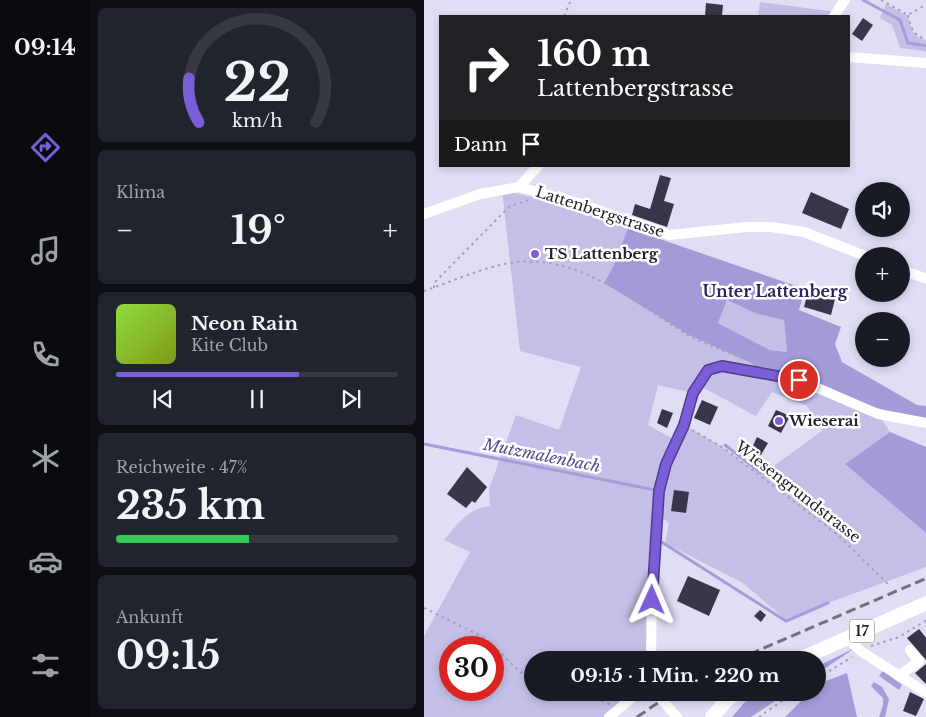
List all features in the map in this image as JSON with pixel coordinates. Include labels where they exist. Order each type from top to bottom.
[{"type":"main road","name":"17","points":[[818,651],[926,603]]},
{"type":"main road","points":[[712,717],[726,701]]},
{"type":"street","points":[[835,15],[844,0]]},
{"type":"street","points":[[850,57],[926,62]]},
{"type":"street","points":[[519,188],[537,167]]},
{"type":"street","name":"Lattenbergstrasse","points":[[424,214],[480,194],[519,188],[578,203],[669,236],[747,227],[771,227],[804,232],[855,252]]},
{"type":"street","points":[[910,273],[926,279]]},
{"type":"street","points":[[651,651],[652,581],[657,506],[666,464],[684,425],[693,393],[708,370],[722,366],[799,380],[878,414],[926,423]]},
{"type":"street","points":[[847,638],[862,652],[925,692]]},
{"type":"street","points":[[900,676],[919,661],[910,650]]},
{"type":"street","points":[[608,717],[627,701]]},
{"type":"street","points":[[663,701],[676,717]]},
{"type":"path","points":[[564,15],[571,0]]},
{"type":"path","points":[[881,0],[908,15],[914,33],[919,38],[926,39]]},
{"type":"path","points":[[908,15],[926,4]]},
{"type":"path","points":[[434,288],[434,283],[510,206],[532,200],[540,192]]},
{"type":"path","points":[[424,291],[505,264],[537,263],[570,268],[604,282],[689,335],[751,363],[760,372]]},
{"type":"path","name":"Wiesengrundstrasse","points":[[684,425],[722,447],[838,535],[890,586]]},
{"type":"path","points":[[424,608],[485,638],[520,672],[524,674]]},
{"type":"path","points":[[602,701],[619,707]]},
{"type":"path","points":[[759,717],[782,701]]},
{"type":"shaded area","points":[[760,2],[837,12],[836,15],[758,15]]},
{"type":"shaded area","points":[[886,4],[908,16],[915,35],[926,40],[926,53],[925,51],[900,48],[892,25],[880,18]]},
{"type":"shaded area","points":[[502,190],[562,204],[628,228],[614,265],[604,283],[689,335],[751,363],[760,372],[799,380],[878,414],[890,432],[845,464],[926,533],[926,567],[785,619],[743,583],[665,543],[669,523],[656,513],[651,651],[524,651],[524,701],[629,701],[609,717],[424,717],[424,636],[470,552],[444,540],[469,514],[475,510],[490,506],[489,489],[516,415],[559,430],[581,367],[520,351]],"holes":[[[658,385],[693,393],[698,385],[756,416],[772,392],[807,406],[822,431],[761,475],[722,447],[684,425],[677,441],[648,425]]]},
{"type":"shaded area","points":[[628,228],[805,289],[799,310],[841,327],[835,344],[842,362],[917,405],[926,406],[926,423],[759,372],[751,363],[689,335],[604,283],[614,265]],"holes":[[[727,300],[757,314],[784,320],[787,352],[770,350],[718,323]]]},
{"type":"shaded area","points":[[727,300],[757,314],[784,320],[787,352],[770,350],[718,323]]},
{"type":"shaded area","points":[[890,432],[926,447],[926,533],[845,464]]},
{"type":"shaded area","points":[[855,648],[826,668],[826,662]]},
{"type":"shaded area","points":[[883,671],[902,685],[899,690],[879,676]]},
{"type":"shaded area","points":[[847,673],[857,717],[785,717],[801,701],[826,701],[826,681]]},
{"type":"shaded area","points":[[874,682],[882,687],[889,699],[885,717],[879,717],[883,698],[871,686]]},
{"type":"shaded area","points":[[775,701],[751,717],[732,717],[745,702]]},
{"type":"building","points":[[706,3],[723,5],[722,15],[705,15]]},
{"type":"building","points":[[863,18],[873,25],[862,41],[852,34]]},
{"type":"building","points":[[660,175],[671,178],[664,201],[674,204],[667,227],[632,215],[635,204],[650,209]]},
{"type":"building","points":[[811,192],[849,209],[841,229],[802,213]]},
{"type":"building","points":[[808,291],[835,299],[831,315],[804,307]]},
{"type":"building","points":[[702,400],[718,407],[710,425],[694,418]]},
{"type":"building","points":[[662,409],[673,413],[667,428],[657,423]]},
{"type":"building","name":"Wieserai","points":[[776,410],[790,416],[781,433],[768,426]]},
{"type":"building","points":[[757,437],[768,443],[761,455],[751,450]]},
{"type":"building","points":[[467,467],[487,487],[475,503],[472,501],[466,508],[447,494]]},
{"type":"building","points":[[674,490],[689,492],[686,513],[671,511]]},
{"type":"building","points":[[688,576],[720,590],[709,616],[677,601]]},
{"type":"building","points":[[760,610],[766,615],[761,622],[754,616]]},
{"type":"building","points":[[919,629],[927,639],[927,685],[915,673],[926,664],[926,660],[907,638]]},
{"type":"building","points":[[910,692],[924,699],[916,716],[903,711]]},
{"type":"waterway","points":[[863,0],[900,20],[908,43],[927,46]]},
{"type":"waterway","name":"Mutzmalenbach","points":[[424,444],[655,490]]},
{"type":"waterway","points":[[725,445],[761,473]]},
{"type":"waterway","points":[[820,516],[841,533]]},
{"type":"waterway","name":"Mutzmalenbach","points":[[660,541],[786,621],[828,603]]},
{"type":"waterway","points":[[747,717],[770,701]]},
{"type":"railway","points":[[757,651],[927,578]]},
{"type":"railway","points":[[637,717],[661,701]]},
{"type":"place","name":"TS Lattenberg","points":[[535,254]]},
{"type":"place","name":"Wieserai","points":[[779,421]]},
{"type":"district","name":"Unter Lattenberg","points":[[775,291]]},
{"type":"route","points":[[652,600],[656,513],[659,491],[666,464],[684,425],[693,393],[708,370],[722,366],[799,380]]}]
